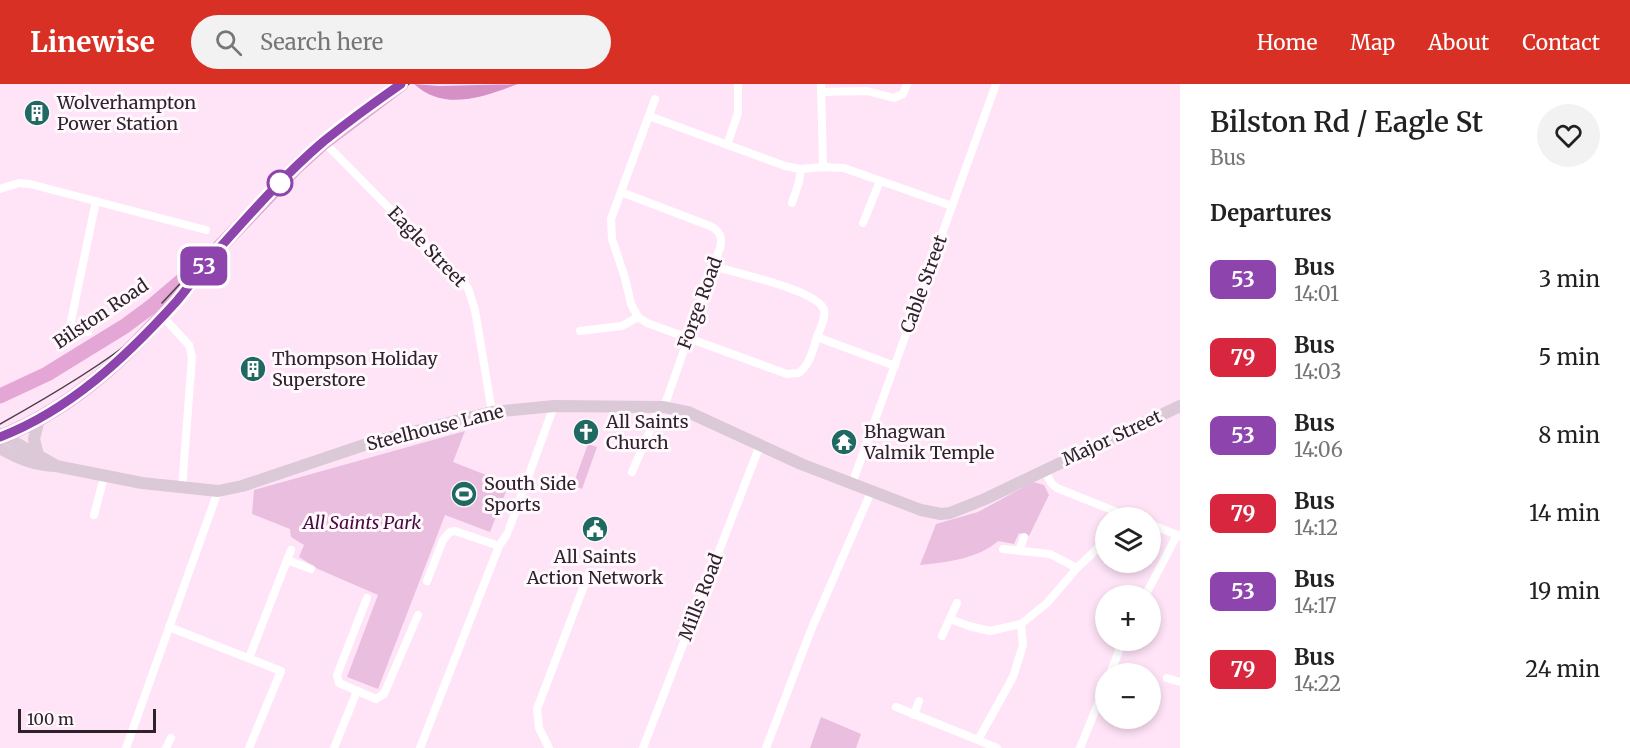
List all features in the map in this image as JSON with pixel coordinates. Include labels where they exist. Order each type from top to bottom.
[{"type":"highway","name":"Bilston Road","points":[[1,439],[39,419],[96,381],[177,300],[214,253],[295,168],[324,142],[401,84]]},
{"type":"highway","name":"Bilston Road","points":[[0,396],[23,387],[125,326],[214,253]]},
{"type":"street","points":[[727,144],[738,113],[738,84]]},
{"type":"street","points":[[823,167],[821,88],[867,91],[894,98],[903,94],[907,84]]},
{"type":"street","name":"Cable Street","points":[[852,484],[996,84]]},
{"type":"street","points":[[655,99],[611,219],[611,234],[631,304],[638,317],[647,323],[787,374],[798,373],[807,365],[825,314],[824,308],[817,299],[768,281],[714,266]]},
{"type":"street","points":[[649,116],[785,166],[801,169],[844,168],[952,206]]},
{"type":"street","name":"Eagle Street","points":[[324,142],[468,288],[475,310],[492,412]]},
{"type":"street","points":[[792,203],[800,182],[801,169]]},
{"type":"street","points":[[863,223],[880,181]]},
{"type":"street","points":[[0,189],[19,183],[30,184],[206,230]]},
{"type":"street","name":"Forge Road","points":[[621,192],[716,229],[722,243],[661,407],[632,472]]},
{"type":"street","points":[[66,345],[96,201]]},
{"type":"street","points":[[162,316],[189,345],[192,357],[182,489]]},
{"type":"street","points":[[580,331],[622,326],[638,317]]},
{"type":"street","points":[[69,327],[87,332]]},
{"type":"street","points":[[817,337],[895,366]]},
{"type":"street","points":[[0,386],[23,387]]},
{"type":"street","points":[[420,748],[499,546],[508,532],[554,406]]},
{"type":"street","name":"Steelhouse Lane","points":[[1,439],[22,460],[39,465],[56,466],[104,477],[182,489],[218,491],[242,486],[374,442],[492,412],[554,406],[661,407],[688,412],[871,492],[921,510],[941,514],[950,513],[1044,471]]},
{"type":"street","name":"Major Street","points":[[1044,471],[1180,406]]},
{"type":"street","points":[[38,455],[34,439],[39,419]]},
{"type":"street","name":"Steelhouse Lane","points":[[1,439],[38,455],[56,466]]},
{"type":"street","name":"Mills Road","points":[[643,748],[760,445]]},
{"type":"street","points":[[1044,471],[1057,488],[1099,507]]},
{"type":"street","points":[[94,515],[104,477]]},
{"type":"street","points":[[126,748],[218,491]]},
{"type":"street","points":[[766,748],[811,630],[871,492]]},
{"type":"street","points":[[1151,585],[1179,535],[1161,528]]},
{"type":"street","points":[[427,581],[443,540],[450,532],[455,531],[499,546]]},
{"type":"street","points":[[1019,552],[1024,537]]},
{"type":"street","points":[[1003,549],[1050,554],[1077,568]]},
{"type":"street","points":[[249,658],[291,550]]},
{"type":"street","points":[[950,619],[990,631],[1021,624],[1047,603],[1095,551]]},
{"type":"street","points":[[287,560],[311,569]]},
{"type":"street","points":[[549,748],[539,728],[537,709],[588,575]]},
{"type":"street","points":[[367,598],[337,675],[339,683],[376,699],[384,694],[418,615]]},
{"type":"street","points":[[942,636],[957,603]]},
{"type":"street","points":[[978,740],[1013,677],[1023,645],[1021,624]]},
{"type":"street","points":[[169,627],[281,671],[249,748]]},
{"type":"street","points":[[1167,678],[1180,682]]},
{"type":"street","points":[[334,748],[357,691]]},
{"type":"street","points":[[914,715],[919,701]]},
{"type":"street","points":[[896,707],[998,748]]},
{"type":"street","points":[[1080,748],[1095,711]]},
{"type":"street","points":[[166,748],[171,738]]},
{"type":"green space","name":"All Saints Park","points":[[465,431],[453,462],[509,484],[490,532],[445,515],[378,689],[347,677],[378,595],[318,569],[299,557],[304,545],[291,537],[290,529],[252,514],[254,490]]},
{"type":"green space","points":[[588,444],[597,447],[582,489],[573,485]]},
{"type":"green space","points":[[1033,482],[1044,485],[1049,495],[1029,536],[1019,533],[1014,544],[998,541],[972,556],[920,565],[936,524],[978,512]]},
{"type":"green space","points":[[821,717],[861,734],[856,748],[810,748]]},
{"type":"shaded area","points":[[414,84],[439,86],[518,84],[478,97],[451,100],[426,93]]},
{"type":"tram line","points":[[162,303],[292,164],[329,131],[393,84]]},
{"type":"tram line","points":[[0,424],[87,373],[135,338],[177,301],[291,178],[319,152],[409,84]]},
{"type":"bus line","name":"53","points":[[0,437],[39,419],[96,381],[177,300],[214,253],[295,168],[337,131],[401,84]]},
{"type":"place","name":"Wolverhampton Power Station","points":[[37,113]]},
{"type":"place","name":"Thompson Holiday Superstore","points":[[253,369]]},
{"type":"place","name":"All Saints Church","points":[[586,432]]},
{"type":"place","name":"Bhagwan Valmik Temple","points":[[844,442]]},
{"type":"place","name":"South Side Sports","points":[[464,494]]},
{"type":"place","name":"All Saints Action Network","points":[[595,529]]}]
